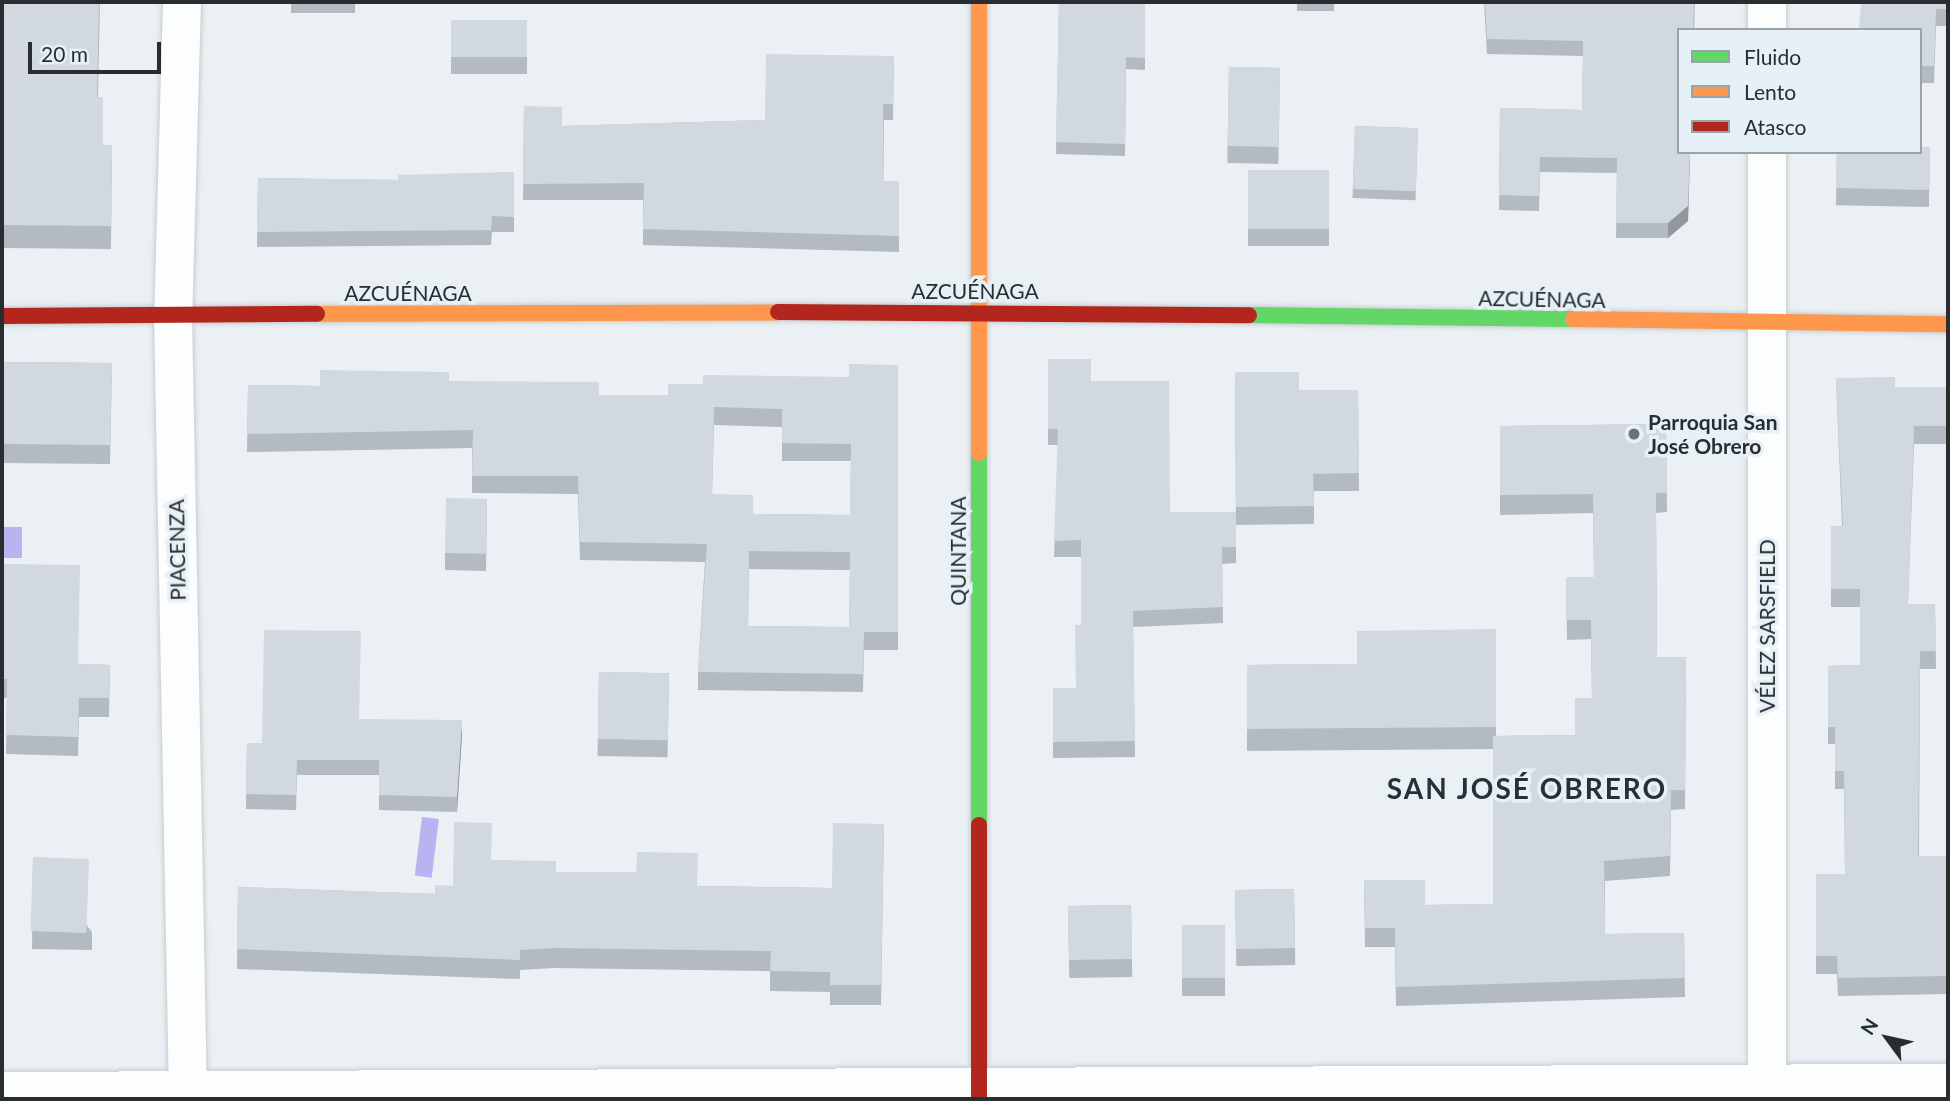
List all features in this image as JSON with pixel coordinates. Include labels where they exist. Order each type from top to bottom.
[{"type":"street","name":"PIACENZA","points":[[182,2],[173,315],[188,1095]]},
{"type":"street","name":"QUINTANA","points":[[979,2],[979,1095]]},
{"type":"street","points":[[1767,2],[1767,28]]},
{"type":"street","name":"VÉLEZ SARSFIELD","points":[[1767,154],[1767,1092]]},
{"type":"street","name":"AZCUÉNAGA","points":[[2,316],[979,311],[1766,324],[1948,324]]},
{"type":"street","points":[[2,1091],[188,1095],[1767,1092],[1948,1083]]},
{"type":"shaded area","points":[[2,527],[22,527],[22,558],[2,558]]},
{"type":"shaded area","points":[[422,817],[439,819],[432,878],[415,876]]},
{"type":"building","points":[[2,2],[99,2],[97,97],[103,97],[103,145],[112,145],[111,226],[2,225]]},
{"type":"building","points":[[1059,2],[1145,2],[1145,58],[1126,57],[1125,144],[1056,142]]},
{"type":"building","points":[[1485,2],[1694,2],[1693,28],[1677,28],[1677,154],[1690,154],[1688,206],[1668,223],[1616,223],[1617,158],[1540,157],[1539,196],[1499,195],[1500,108],[1582,110],[1583,41],[1487,39]]},
{"type":"building","points":[[1861,2],[1948,2],[1948,9],[1936,9],[1934,66],[1922,66],[1922,28],[1859,28]]},
{"type":"building","points":[[451,20],[527,20],[527,57],[451,57]]},
{"type":"building","points":[[766,54],[894,56],[893,104],[883,104],[884,181],[899,181],[899,236],[643,229],[644,183],[523,184],[524,106],[562,107],[562,126],[765,120]]},
{"type":"building","points":[[1229,67],[1280,68],[1279,147],[1228,146]]},
{"type":"building","points":[[1355,126],[1418,128],[1416,191],[1353,189]]},
{"type":"building","points":[[1922,147],[1930,147],[1929,190],[1836,188],[1837,154],[1922,154]]},
{"type":"building","points":[[1248,170],[1329,170],[1329,229],[1248,229]]},
{"type":"building","points":[[514,172],[514,217],[492,216],[491,230],[257,232],[258,178],[398,180],[398,175]]},
{"type":"building","points":[[1048,359],[1091,359],[1091,381],[1169,381],[1170,512],[1236,512],[1236,547],[1222,547],[1223,607],[1133,611],[1135,741],[1053,742],[1053,688],[1076,688],[1075,625],[1081,625],[1081,540],[1054,541],[1058,429],[1048,429]]},
{"type":"building","points":[[2,362],[112,363],[110,445],[4,444],[3,564],[80,565],[78,664],[110,665],[109,698],[79,698],[78,737],[6,735],[7,679],[2,679]]},
{"type":"building","points":[[849,364],[898,365],[898,632],[864,632],[863,674],[698,672],[707,544],[580,542],[578,476],[472,476],[473,430],[247,434],[248,385],[320,386],[320,370],[449,372],[449,381],[599,382],[599,395],[668,395],[668,384],[703,384],[703,375],[849,377]],"holes":[[[714,407],[782,409],[782,443],[851,444],[850,515],[753,514],[753,495],[712,494]],[[749,551],[850,552],[849,627],[748,626]]]},
{"type":"building","points":[[1235,372],[1299,372],[1299,390],[1358,390],[1359,473],[1313,474],[1314,506],[1236,507]]},
{"type":"building","points":[[1895,377],[1895,387],[1948,387],[1948,426],[1914,426],[1908,604],[1935,604],[1936,651],[1920,651],[1918,856],[1948,856],[1948,976],[1838,978],[1837,956],[1816,956],[1816,874],[1845,874],[1844,771],[1835,771],[1835,727],[1828,727],[1828,666],[1860,665],[1860,589],[1831,589],[1831,526],[1843,526],[1836,378]]},
{"type":"building","points":[[1666,424],[1667,493],[1656,493],[1657,657],[1686,657],[1685,790],[1671,790],[1670,856],[1604,861],[1605,934],[1684,933],[1685,978],[1396,987],[1395,928],[1365,928],[1364,880],[1425,880],[1425,905],[1493,904],[1493,736],[1575,735],[1575,698],[1592,698],[1591,620],[1567,620],[1566,577],[1594,577],[1593,494],[1500,495],[1500,426]]},
{"type":"building","points":[[446,498],[487,499],[486,554],[445,553]]},
{"type":"building","points":[[1496,629],[1496,727],[1247,729],[1247,665],[1357,664],[1357,631]]},
{"type":"building","points":[[264,630],[361,631],[359,719],[462,720],[457,797],[379,795],[379,760],[297,760],[296,795],[246,794],[247,743],[262,743]]},
{"type":"building","points":[[599,672],[669,673],[668,740],[598,739]]},
{"type":"building","points":[[454,822],[492,823],[491,860],[556,861],[556,872],[636,872],[637,852],[698,853],[697,886],[832,888],[833,823],[884,824],[881,985],[830,985],[830,972],[770,971],[771,951],[554,948],[520,950],[520,960],[237,949],[238,887],[435,894],[435,885],[453,886]]},
{"type":"building","points":[[33,857],[89,859],[86,933],[30,931]]},
{"type":"building","points":[[1294,889],[1295,948],[1236,949],[1235,890]]},
{"type":"building","points":[[1131,905],[1132,959],[1069,960],[1068,906]]},
{"type":"building","points":[[1182,925],[1225,925],[1225,978],[1182,978]]},
{"type":"traffic: fast","points":[[1249,315],[1573,319]]},
{"type":"traffic: fast","points":[[979,453],[979,825]]},
{"type":"traffic: slow","points":[[979,2],[979,453]]},
{"type":"traffic: slow","points":[[317,314],[778,312]]},
{"type":"traffic: slow","points":[[1573,319],[1948,324]]},
{"type":"traffic: jam","points":[[778,312],[1249,315]]},
{"type":"traffic: jam","points":[[2,316],[317,314]]},
{"type":"traffic: jam","points":[[979,825],[979,1099]]},
{"type":"place","name":"Parroquia San José Obrero","points":[[1634,434]]},
{"type":"district","name":"SAN JOSÉ OBRERO","points":[[1527,788]]}]
